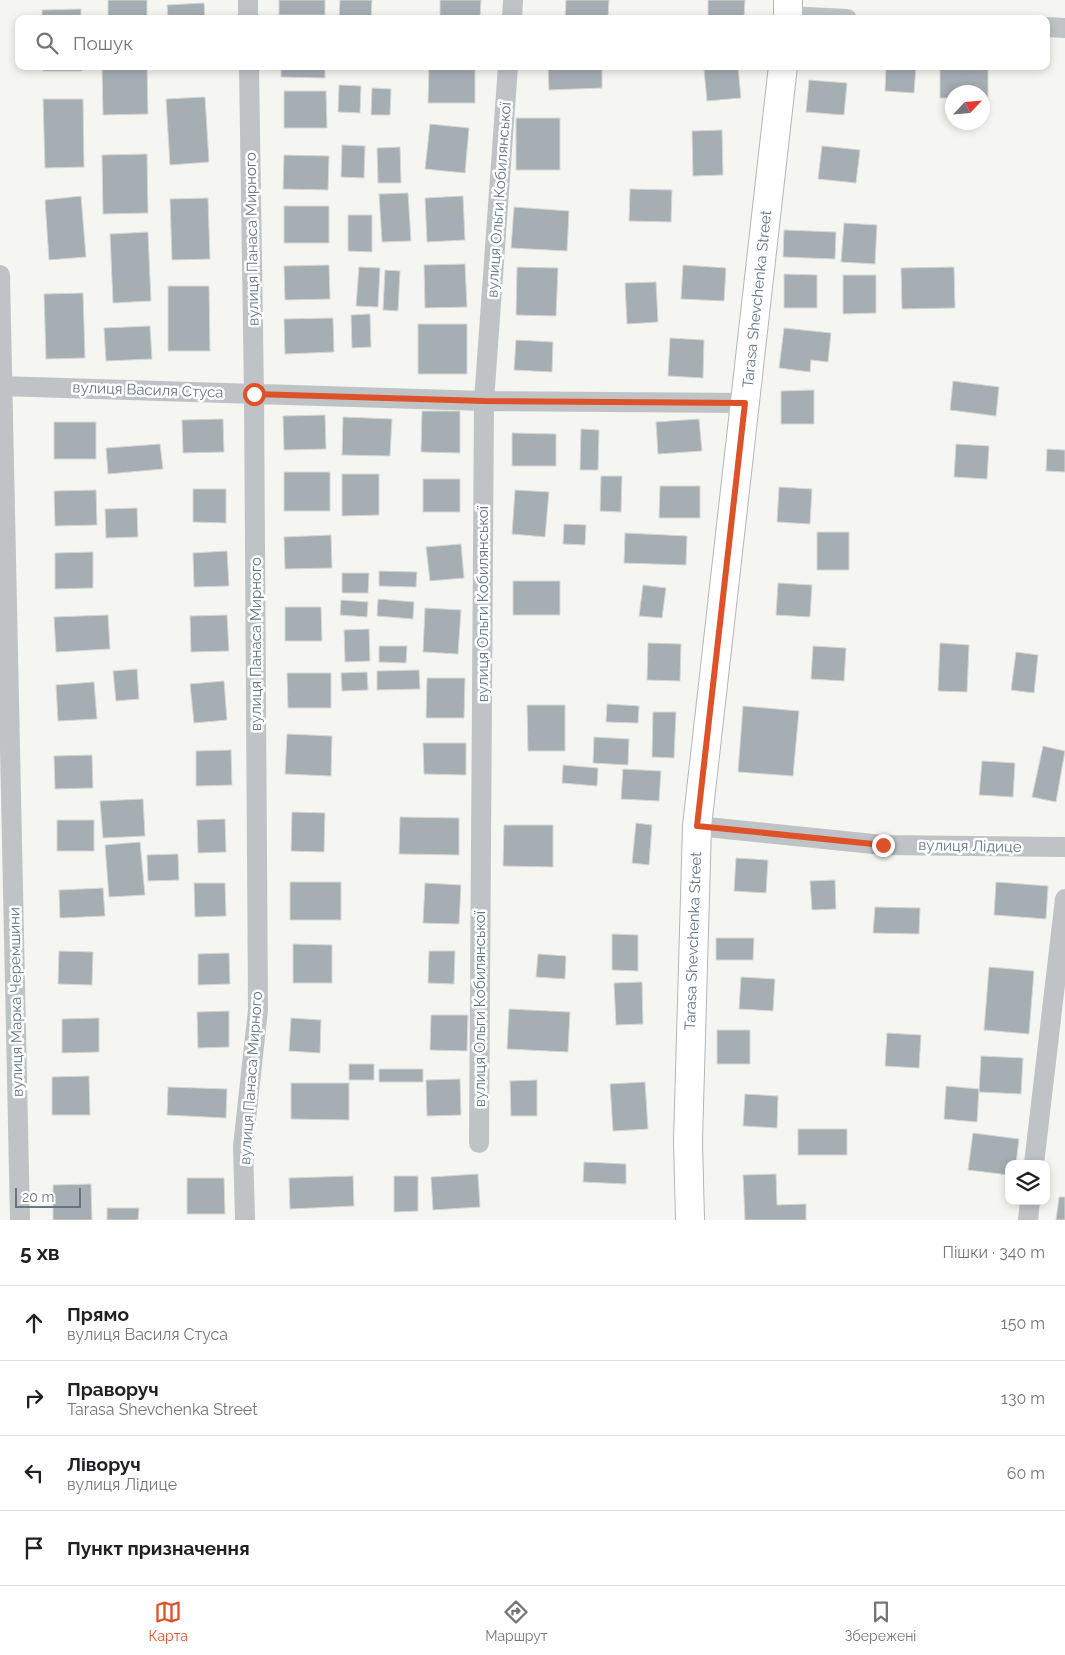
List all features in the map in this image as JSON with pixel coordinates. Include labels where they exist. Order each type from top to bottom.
[{"type":"main road","name":"Tarasa Shevchenka Street","points":[[690,1220],[688,1141],[697,826],[783,70]]},
{"type":"street","points":[[248,0],[248,15]]},
{"type":"street","points":[[512,15],[513,0]]},
{"type":"street","points":[[788,12],[813,15]]},
{"type":"street","points":[[1050,28],[1065,28]]},
{"type":"street","name":"вулиця Панаса Мирного","points":[[244,1220],[243,1146],[258,1010],[254,394],[249,70]]},
{"type":"street","name":"вулиця Ольги Кобилянської","points":[[479,1143],[484,401],[508,70]]},
{"type":"street","name":"вулиця Марка Черемшини","points":[[0,275],[0,386],[20,1220]]},
{"type":"street","name":"вулиця Василя Стуса","points":[[0,386],[484,401],[745,403]]},
{"type":"street","name":"вулиця Лідице","points":[[697,826],[883,845],[1065,847]]},
{"type":"street","points":[[1034,1160],[1065,899]]},
{"type":"street","points":[[1028,1220],[1030,1205]]},
{"type":"building","points":[[108,0],[147,0],[147,15],[108,15]]},
{"type":"building","points":[[279,0],[325,0],[325,15],[279,15]]},
{"type":"building","points":[[340,0],[372,0],[371,15],[339,15]]},
{"type":"building","points":[[440,0],[481,0],[480,15],[440,15]]},
{"type":"building","points":[[566,0],[609,0],[608,15],[565,15]]},
{"type":"building","points":[[708,0],[745,0],[744,15],[708,15]]},
{"type":"building","points":[[204,3],[205,15],[168,15],[167,5]]},
{"type":"building","points":[[81,9],[81,15],[42,15],[42,10]]},
{"type":"building","points":[[43,70],[82,70],[82,71]]},
{"type":"building","points":[[102,70],[147,70],[148,114],[103,115]]},
{"type":"building","points":[[281,70],[325,70],[325,78],[281,77]]},
{"type":"building","points":[[429,70],[475,70],[475,103],[428,103]]},
{"type":"building","points":[[548,70],[602,70],[602,88],[549,90]]},
{"type":"building","points":[[704,70],[738,70],[741,98],[707,101]]},
{"type":"building","points":[[886,70],[916,70],[914,93],[885,91]]},
{"type":"building","points":[[940,70],[988,70],[988,85],[945,85],[945,98],[940,98]]},
{"type":"building","points":[[809,80],[847,83],[844,115],[806,112]]},
{"type":"building","points":[[339,85],[361,86],[360,113],[338,112]]},
{"type":"building","points":[[372,88],[391,89],[390,115],[371,115]]},
{"type":"building","points":[[284,91],[326,91],[327,128],[284,128]]},
{"type":"building","points":[[205,97],[209,162],[170,165],[166,99]]},
{"type":"building","points":[[43,99],[83,99],[84,167],[45,168]]},
{"type":"building","points":[[516,118],[560,118],[560,170],[516,170]]},
{"type":"building","points":[[430,124],[469,128],[465,173],[425,169]]},
{"type":"building","points":[[722,130],[723,175],[693,176],[692,131]]},
{"type":"building","points":[[342,145],[365,146],[364,178],[341,177]]},
{"type":"building","points":[[822,146],[860,150],[856,183],[818,179]]},
{"type":"building","points":[[400,147],[401,183],[378,183],[377,148]]},
{"type":"building","points":[[147,154],[148,213],[103,214],[102,155]]},
{"type":"building","points":[[284,155],[329,156],[328,190],[283,189]]},
{"type":"building","points":[[630,189],[672,190],[671,222],[629,221]]},
{"type":"building","points":[[408,193],[411,241],[382,242],[379,194]]},
{"type":"building","points":[[81,196],[86,257],[49,260],[45,200]]},
{"type":"building","points":[[463,196],[465,240],[427,242],[425,198]]},
{"type":"building","points":[[208,198],[210,259],[172,260],[170,199]]},
{"type":"building","points":[[284,206],[329,206],[329,243],[284,243]]},
{"type":"building","points":[[514,207],[569,211],[567,251],[511,248]]},
{"type":"building","points":[[348,215],[372,215],[372,252],[348,251]]},
{"type":"building","points":[[844,223],[877,225],[875,264],[841,262]]},
{"type":"building","points":[[784,230],[836,232],[835,259],[783,257]]},
{"type":"building","points":[[148,232],[151,301],[113,303],[110,234]]},
{"type":"building","points":[[465,264],[467,307],[425,308],[424,265]]},
{"type":"building","points":[[329,265],[330,299],[285,300],[284,266]]},
{"type":"building","points":[[683,265],[726,268],[724,301],[681,299]]},
{"type":"building","points":[[359,267],[380,268],[378,307],[356,306]]},
{"type":"building","points":[[517,267],[558,268],[556,316],[516,315]]},
{"type":"building","points":[[954,267],[955,308],[902,309],[901,268]]},
{"type":"building","points":[[385,270],[400,271],[398,311],[383,310]]},
{"type":"building","points":[[784,274],[817,275],[817,308],[784,308]]},
{"type":"building","points":[[843,275],[876,275],[876,313],[843,314]]},
{"type":"building","points":[[656,282],[658,322],[627,324],[625,283]]},
{"type":"building","points":[[168,286],[209,286],[210,351],[168,351]]},
{"type":"building","points":[[83,293],[85,358],[46,359],[44,294]]},
{"type":"building","points":[[370,314],[371,347],[352,348],[351,315]]},
{"type":"building","points":[[333,318],[334,352],[285,354],[284,319]]},
{"type":"building","points":[[418,324],[467,324],[467,374],[418,374]]},
{"type":"building","points":[[150,326],[152,359],[106,361],[104,328]]},
{"type":"building","points":[[784,328],[831,333],[828,362],[811,360],[810,372],[779,368]]},
{"type":"building","points":[[670,338],[704,340],[703,378],[668,376]]},
{"type":"building","points":[[516,340],[553,342],[552,372],[514,370]]},
{"type":"building","points":[[953,381],[999,387],[996,416],[950,410]]},
{"type":"building","points":[[814,390],[814,424],[781,424],[781,391]]},
{"type":"building","points":[[422,411],[460,411],[460,453],[421,452]]},
{"type":"building","points":[[325,415],[326,449],[284,450],[283,416]]},
{"type":"building","points":[[343,417],[392,419],[390,456],[342,455]]},
{"type":"building","points":[[223,419],[224,452],[183,453],[182,420]]},
{"type":"building","points":[[699,419],[702,451],[658,454],[656,422]]},
{"type":"building","points":[[54,422],[96,422],[96,459],[54,459]]},
{"type":"building","points":[[581,429],[599,430],[598,470],[580,470]]},
{"type":"building","points":[[512,433],[556,434],[556,466],[512,466]]},
{"type":"building","points":[[160,444],[163,469],[108,474],[106,448]]},
{"type":"building","points":[[956,444],[989,446],[987,479],[954,477]]},
{"type":"building","points":[[1047,449],[1065,450],[1065,472],[1046,471]]},
{"type":"building","points":[[284,472],[330,472],[330,511],[284,511]]},
{"type":"building","points":[[342,474],[379,474],[379,515],[342,516]]},
{"type":"building","points":[[601,476],[622,476],[621,512],[600,511]]},
{"type":"building","points":[[423,479],[460,479],[460,512],[423,512]]},
{"type":"building","points":[[660,486],[700,486],[700,518],[659,518]]},
{"type":"building","points":[[779,487],[812,489],[810,524],[777,522]]},
{"type":"building","points":[[193,489],[226,489],[226,523],[193,522]]},
{"type":"building","points":[[96,490],[97,525],[55,526],[54,491]]},
{"type":"building","points":[[515,490],[549,492],[545,537],[512,534]]},
{"type":"building","points":[[137,508],[138,537],[106,538],[105,509]]},
{"type":"building","points":[[564,524],[586,525],[585,545],[563,544]]},
{"type":"building","points":[[817,532],[849,532],[849,570],[817,570]]},
{"type":"building","points":[[625,533],[687,536],[686,565],[624,563]]},
{"type":"building","points":[[331,535],[332,568],[285,569],[284,537]]},
{"type":"building","points":[[461,544],[464,578],[430,581],[426,547]]},
{"type":"building","points":[[227,551],[229,586],[194,587],[193,553]]},
{"type":"building","points":[[93,552],[93,588],[55,589],[55,553]]},
{"type":"building","points":[[379,571],[417,572],[416,587],[379,586]]},
{"type":"building","points":[[342,573],[369,573],[368,593],[342,593]]},
{"type":"building","points":[[513,581],[560,581],[560,615],[513,615]]},
{"type":"building","points":[[778,583],[812,585],[810,617],[776,615]]},
{"type":"building","points":[[643,585],[666,588],[662,618],[639,616]]},
{"type":"building","points":[[378,599],[414,602],[413,619],[377,616]]},
{"type":"building","points":[[341,600],[368,602],[367,617],[340,615]]},
{"type":"building","points":[[285,607],[321,607],[322,641],[285,641]]},
{"type":"building","points":[[425,608],[461,610],[458,654],[423,652]]},
{"type":"building","points":[[108,615],[110,649],[56,652],[54,617]]},
{"type":"building","points":[[227,615],[229,651],[191,652],[190,616]]},
{"type":"building","points":[[369,629],[370,661],[345,662],[344,630]]},
{"type":"building","points":[[648,643],[681,644],[680,681],[647,680]]},
{"type":"building","points":[[940,643],[969,645],[967,692],[938,691]]},
{"type":"building","points":[[379,646],[407,646],[406,663],[379,662]]},
{"type":"building","points":[[813,646],[846,648],[844,681],[811,679]]},
{"type":"building","points":[[1016,652],[1038,655],[1034,693],[1011,690]]},
{"type":"building","points":[[137,669],[139,699],[116,701],[113,671]]},
{"type":"building","points":[[419,670],[420,689],[377,690],[377,671]]},
{"type":"building","points":[[367,672],[368,690],[342,691],[341,673]]},
{"type":"building","points":[[287,673],[331,673],[331,708],[288,708]]},
{"type":"building","points":[[427,678],[465,678],[464,718],[426,718]]},
{"type":"building","points":[[224,681],[227,720],[194,723],[190,684]]},
{"type":"building","points":[[94,682],[97,719],[58,721],[56,685]]},
{"type":"building","points":[[607,704],[639,706],[638,723],[606,722]]},
{"type":"building","points":[[527,705],[565,705],[565,751],[528,751]]},
{"type":"building","points":[[743,706],[799,711],[793,776],[738,772]]},
{"type":"building","points":[[653,712],[676,712],[674,758],[652,757]]},
{"type":"building","points":[[287,734],[332,736],[331,776],[285,774]]},
{"type":"building","points":[[594,737],[629,739],[628,765],[593,763]]},
{"type":"building","points":[[423,743],[466,743],[466,775],[424,774]]},
{"type":"building","points":[[1043,746],[1065,751],[1056,802],[1032,797]]},
{"type":"building","points":[[231,750],[232,785],[196,786],[196,751]]},
{"type":"building","points":[[92,755],[93,788],[55,789],[54,756]]},
{"type":"building","points":[[982,761],[1015,763],[1013,797],[979,795]]},
{"type":"building","points":[[563,765],[598,768],[597,786],[562,783]]},
{"type":"building","points":[[623,769],[661,771],[659,801],[621,799]]},
{"type":"building","points":[[143,799],[145,836],[103,838],[100,801]]},
{"type":"building","points":[[292,812],[325,813],[324,852],[291,851]]},
{"type":"building","points":[[400,817],[459,818],[459,855],[399,854]]},
{"type":"building","points":[[225,819],[226,852],[198,853],[197,820]]},
{"type":"building","points":[[57,820],[94,820],[94,851],[57,851]]},
{"type":"building","points":[[636,823],[652,825],[649,865],[632,863]]},
{"type":"building","points":[[504,825],[553,825],[553,867],[503,866]]},
{"type":"building","points":[[140,842],[145,895],[109,897],[105,845]]},
{"type":"building","points":[[178,854],[179,880],[148,881],[147,855]]},
{"type":"building","points":[[736,858],[768,860],[766,893],[734,891]]},
{"type":"building","points":[[835,880],[836,909],[812,910],[810,881]]},
{"type":"building","points":[[290,882],[341,882],[341,920],[290,920]]},
{"type":"building","points":[[996,882],[1048,886],[1046,919],[994,915]]},
{"type":"building","points":[[194,883],[225,883],[226,916],[195,917]]},
{"type":"building","points":[[425,883],[461,885],[459,924],[423,923]]},
{"type":"building","points":[[103,888],[105,916],[60,918],[59,890]]},
{"type":"building","points":[[875,907],[920,908],[919,934],[873,933]]},
{"type":"building","points":[[612,934],[638,935],[638,971],[612,970]]},
{"type":"building","points":[[716,938],[754,938],[753,960],[716,960]]},
{"type":"building","points":[[293,944],[332,945],[332,983],[293,983]]},
{"type":"building","points":[[59,951],[93,952],[92,985],[58,984]]},
{"type":"building","points":[[429,951],[455,951],[454,984],[428,983]]},
{"type":"building","points":[[229,953],[230,984],[198,985],[198,954]]},
{"type":"building","points":[[538,954],[566,956],[565,979],[536,977]]},
{"type":"building","points":[[989,967],[1034,971],[1029,1034],[984,1030]]},
{"type":"building","points":[[741,977],[775,979],[773,1011],[739,1009]]},
{"type":"building","points":[[642,982],[643,1024],[616,1025],[614,983]]},
{"type":"building","points":[[509,1009],[570,1012],[568,1052],[507,1049]]},
{"type":"building","points":[[229,1011],[229,1047],[198,1048],[197,1012]]},
{"type":"building","points":[[431,1015],[468,1015],[467,1051],[430,1050]]},
{"type":"building","points":[[99,1018],[99,1052],[62,1053],[62,1019]]},
{"type":"building","points":[[291,1018],[321,1020],[320,1053],[289,1051]]},
{"type":"building","points":[[717,1030],[750,1030],[750,1064],[717,1064]]},
{"type":"building","points":[[887,1033],[921,1035],[919,1068],[885,1066]]},
{"type":"building","points":[[981,1056],[1023,1058],[1021,1094],[979,1092]]},
{"type":"building","points":[[349,1064],[374,1064],[374,1080],[349,1080]]},
{"type":"building","points":[[379,1069],[423,1069],[423,1082],[379,1082]]},
{"type":"building","points":[[89,1076],[90,1115],[52,1115],[52,1077]]},
{"type":"building","points":[[460,1079],[461,1115],[427,1116],[426,1080]]},
{"type":"building","points":[[537,1080],[537,1116],[511,1116],[510,1081]]},
{"type":"building","points":[[645,1082],[648,1129],[613,1131],[610,1084]]},
{"type":"building","points":[[291,1083],[349,1083],[349,1120],[291,1119]]},
{"type":"building","points":[[946,1086],[979,1089],[977,1122],[944,1119]]},
{"type":"building","points":[[168,1087],[227,1089],[226,1118],[167,1115]]},
{"type":"building","points":[[745,1094],[778,1096],[777,1128],[743,1126]]},
{"type":"building","points":[[798,1129],[847,1129],[847,1155],[798,1155]]},
{"type":"building","points":[[973,1133],[1019,1139],[1016,1160],[1005,1160],[1005,1175],[968,1170]]},
{"type":"building","points":[[584,1162],[626,1164],[626,1184],[583,1182]]},
{"type":"building","points":[[478,1174],[480,1207],[433,1210],[431,1177]]},
{"type":"building","points":[[776,1174],[777,1205],[806,1204],[806,1220],[745,1220],[743,1175]]},
{"type":"building","points":[[353,1176],[354,1206],[290,1209],[289,1178]]},
{"type":"building","points":[[394,1176],[418,1176],[418,1211],[394,1212]]},
{"type":"building","points":[[187,1178],[224,1178],[225,1214],[187,1214]]},
{"type":"building","points":[[91,1184],[92,1220],[53,1220],[53,1185]]},
{"type":"building","points":[[1059,1197],[1065,1197],[1065,1220],[1056,1220]]},
{"type":"building","points":[[107,1208],[139,1208],[138,1220],[107,1220]]},
{"type":"route","points":[[254,394],[484,401],[745,403],[697,826],[883,845]]}]
